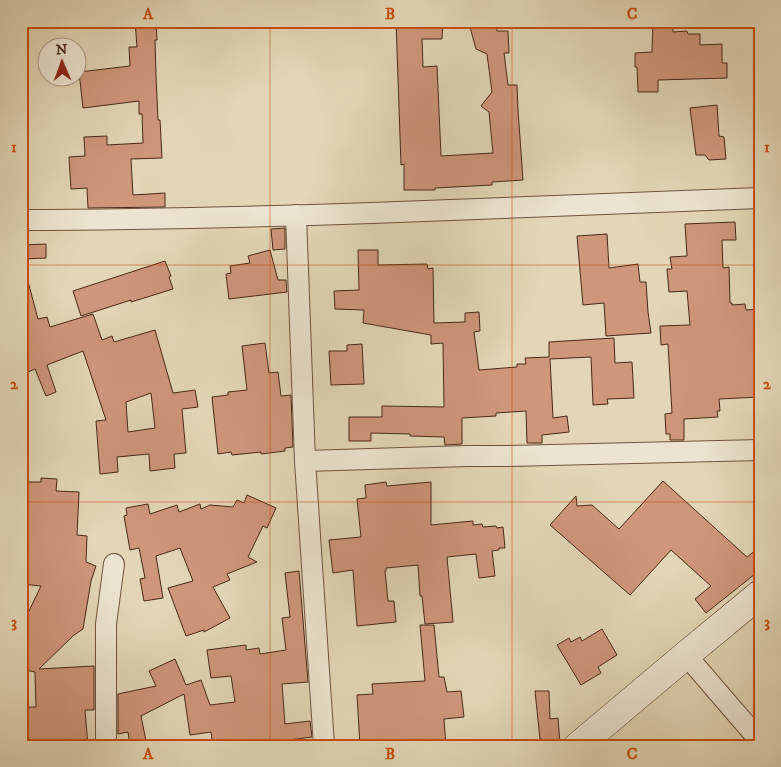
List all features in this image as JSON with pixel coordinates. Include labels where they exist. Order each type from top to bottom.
[{"type":"street","points":[[21,220],[296,215],[583,206],[760,198]]},
{"type":"street","points":[[296,215],[306,461],[324,746]]},
{"type":"street","points":[[306,461],[760,450]]},
{"type":"street","points":[[106,746],[106,624],[114,564]]},
{"type":"street","points":[[578,746],[760,594]]},
{"type":"street","points":[[686,655],[760,741]]},
{"type":"building","points":[[135,21],[156,21],[156,76],[162,158],[131,159],[133,195],[165,193],[165,207],[88,208],[87,188],[71,189],[69,157],[85,156],[84,137],[107,136],[107,145],[143,143],[142,114],[139,114],[139,101],[83,108],[81,88],[88,88],[88,71],[130,66],[129,47],[137,47]]},
{"type":"building","points":[[396,21],[443,21],[442,39],[422,39],[423,67],[437,66],[441,156],[493,153],[489,112],[481,106],[492,92],[487,54],[476,49],[470,27],[497,24],[497,31],[508,31],[509,53],[504,53],[508,85],[517,85],[523,180],[492,182],[492,185],[435,188],[435,190],[404,190],[404,164],[401,165]]},
{"type":"building","points":[[653,21],[673,21],[673,32],[687,31],[688,34],[700,34],[700,45],[722,44],[722,63],[727,63],[727,78],[658,80],[658,92],[638,92],[635,53],[652,52]]},
{"type":"building","points":[[717,105],[719,136],[724,137],[726,159],[709,160],[705,155],[696,155],[690,108]]},
{"type":"building","points":[[735,222],[736,240],[722,240],[723,268],[729,267],[730,303],[732,305],[745,304],[746,310],[760,309],[760,397],[719,399],[720,411],[717,411],[718,417],[684,419],[684,440],[670,440],[670,434],[666,434],[665,414],[672,413],[668,344],[661,345],[660,326],[690,325],[687,291],[669,292],[667,269],[672,269],[670,257],[687,256],[685,224]]},
{"type":"building","points":[[285,228],[285,249],[273,250],[271,229]]},
{"type":"building","points":[[607,234],[609,268],[638,264],[640,282],[646,282],[651,333],[606,336],[604,303],[583,305],[577,236]]},
{"type":"building","points":[[46,244],[46,258],[21,259],[21,245]]},
{"type":"building","points":[[270,250],[278,280],[286,280],[287,292],[229,299],[226,274],[231,273],[230,266],[250,263],[248,256]]},
{"type":"building","points":[[358,250],[378,250],[378,265],[427,264],[428,269],[433,268],[434,323],[465,322],[465,313],[479,312],[480,331],[474,332],[479,370],[517,367],[517,364],[526,364],[525,358],[549,357],[549,342],[614,338],[615,363],[632,362],[634,398],[607,399],[608,404],[593,405],[591,357],[550,359],[553,418],[567,416],[569,432],[542,435],[542,443],[527,443],[526,411],[496,413],[496,416],[462,418],[462,444],[445,445],[444,437],[410,436],[410,434],[371,433],[371,441],[349,441],[349,417],[382,417],[382,406],[444,407],[443,343],[431,344],[431,335],[363,323],[364,310],[335,309],[334,291],[359,290]]},
{"type":"building","points":[[165,261],[171,276],[169,277],[173,289],[81,316],[73,291]]},
{"type":"building","points":[[21,274],[26,274],[38,319],[47,317],[50,327],[93,314],[102,340],[112,336],[114,342],[155,330],[173,393],[195,390],[198,407],[182,409],[186,453],[174,454],[175,468],[150,471],[149,454],[117,457],[118,472],[100,474],[96,421],[106,420],[83,351],[47,365],[56,392],[46,396],[35,369],[26,373],[21,359]],"holes":[[[151,393],[155,428],[128,432],[126,402]]]},
{"type":"building","points":[[265,343],[269,373],[278,372],[281,396],[291,395],[293,447],[285,448],[285,451],[261,454],[261,452],[232,455],[231,452],[218,454],[212,397],[228,395],[228,392],[247,390],[242,346]]},
{"type":"building","points":[[362,344],[364,384],[331,385],[329,351],[347,351],[347,345]]},
{"type":"building","points":[[41,478],[57,479],[56,491],[79,492],[77,535],[87,536],[86,562],[96,566],[91,581],[83,629],[74,635],[39,669],[94,666],[94,710],[85,710],[88,746],[21,746],[21,707],[36,707],[35,672],[21,669],[21,612],[28,613],[41,586],[21,584],[22,519],[25,519],[27,482],[41,482]]},
{"type":"building","points":[[663,481],[747,557],[760,547],[760,570],[706,613],[695,599],[711,586],[671,550],[630,595],[550,525],[576,496],[577,506],[592,505],[619,529]]},
{"type":"building","points":[[386,482],[387,486],[431,482],[431,525],[473,521],[473,525],[482,524],[483,527],[503,527],[505,548],[492,551],[495,576],[479,578],[476,554],[447,557],[453,622],[425,624],[422,596],[420,596],[418,565],[386,568],[388,601],[394,601],[396,622],[357,626],[353,570],[333,573],[329,540],[361,537],[357,499],[366,498],[365,485]]},
{"type":"building","points":[[247,495],[276,508],[267,528],[263,526],[248,557],[257,562],[227,574],[230,580],[213,587],[230,618],[204,632],[204,630],[186,636],[168,588],[193,581],[180,548],[156,556],[163,598],[144,601],[140,579],[145,578],[139,548],[130,550],[124,516],[127,515],[126,508],[148,504],[150,514],[177,505],[179,512],[200,504],[201,509],[210,505],[233,507],[237,500],[244,503]]},
{"type":"building","points":[[299,571],[308,682],[282,684],[285,724],[310,721],[312,737],[244,746],[213,746],[211,732],[190,735],[184,694],[141,716],[147,746],[130,746],[128,732],[118,734],[118,694],[156,686],[149,671],[175,659],[186,685],[201,680],[210,705],[235,702],[231,676],[211,678],[207,650],[246,645],[246,650],[259,648],[260,654],[286,650],[282,618],[290,617],[285,573]]},
{"type":"building","points":[[420,625],[434,625],[439,677],[444,677],[447,692],[461,691],[464,717],[444,719],[446,746],[360,746],[357,695],[373,694],[372,684],[425,681]]},
{"type":"building","points":[[602,629],[617,655],[598,667],[601,673],[581,685],[557,645],[569,638],[571,642],[580,637],[582,641]]},
{"type":"building","points":[[535,691],[549,691],[550,719],[558,718],[560,743],[542,744]]}]
